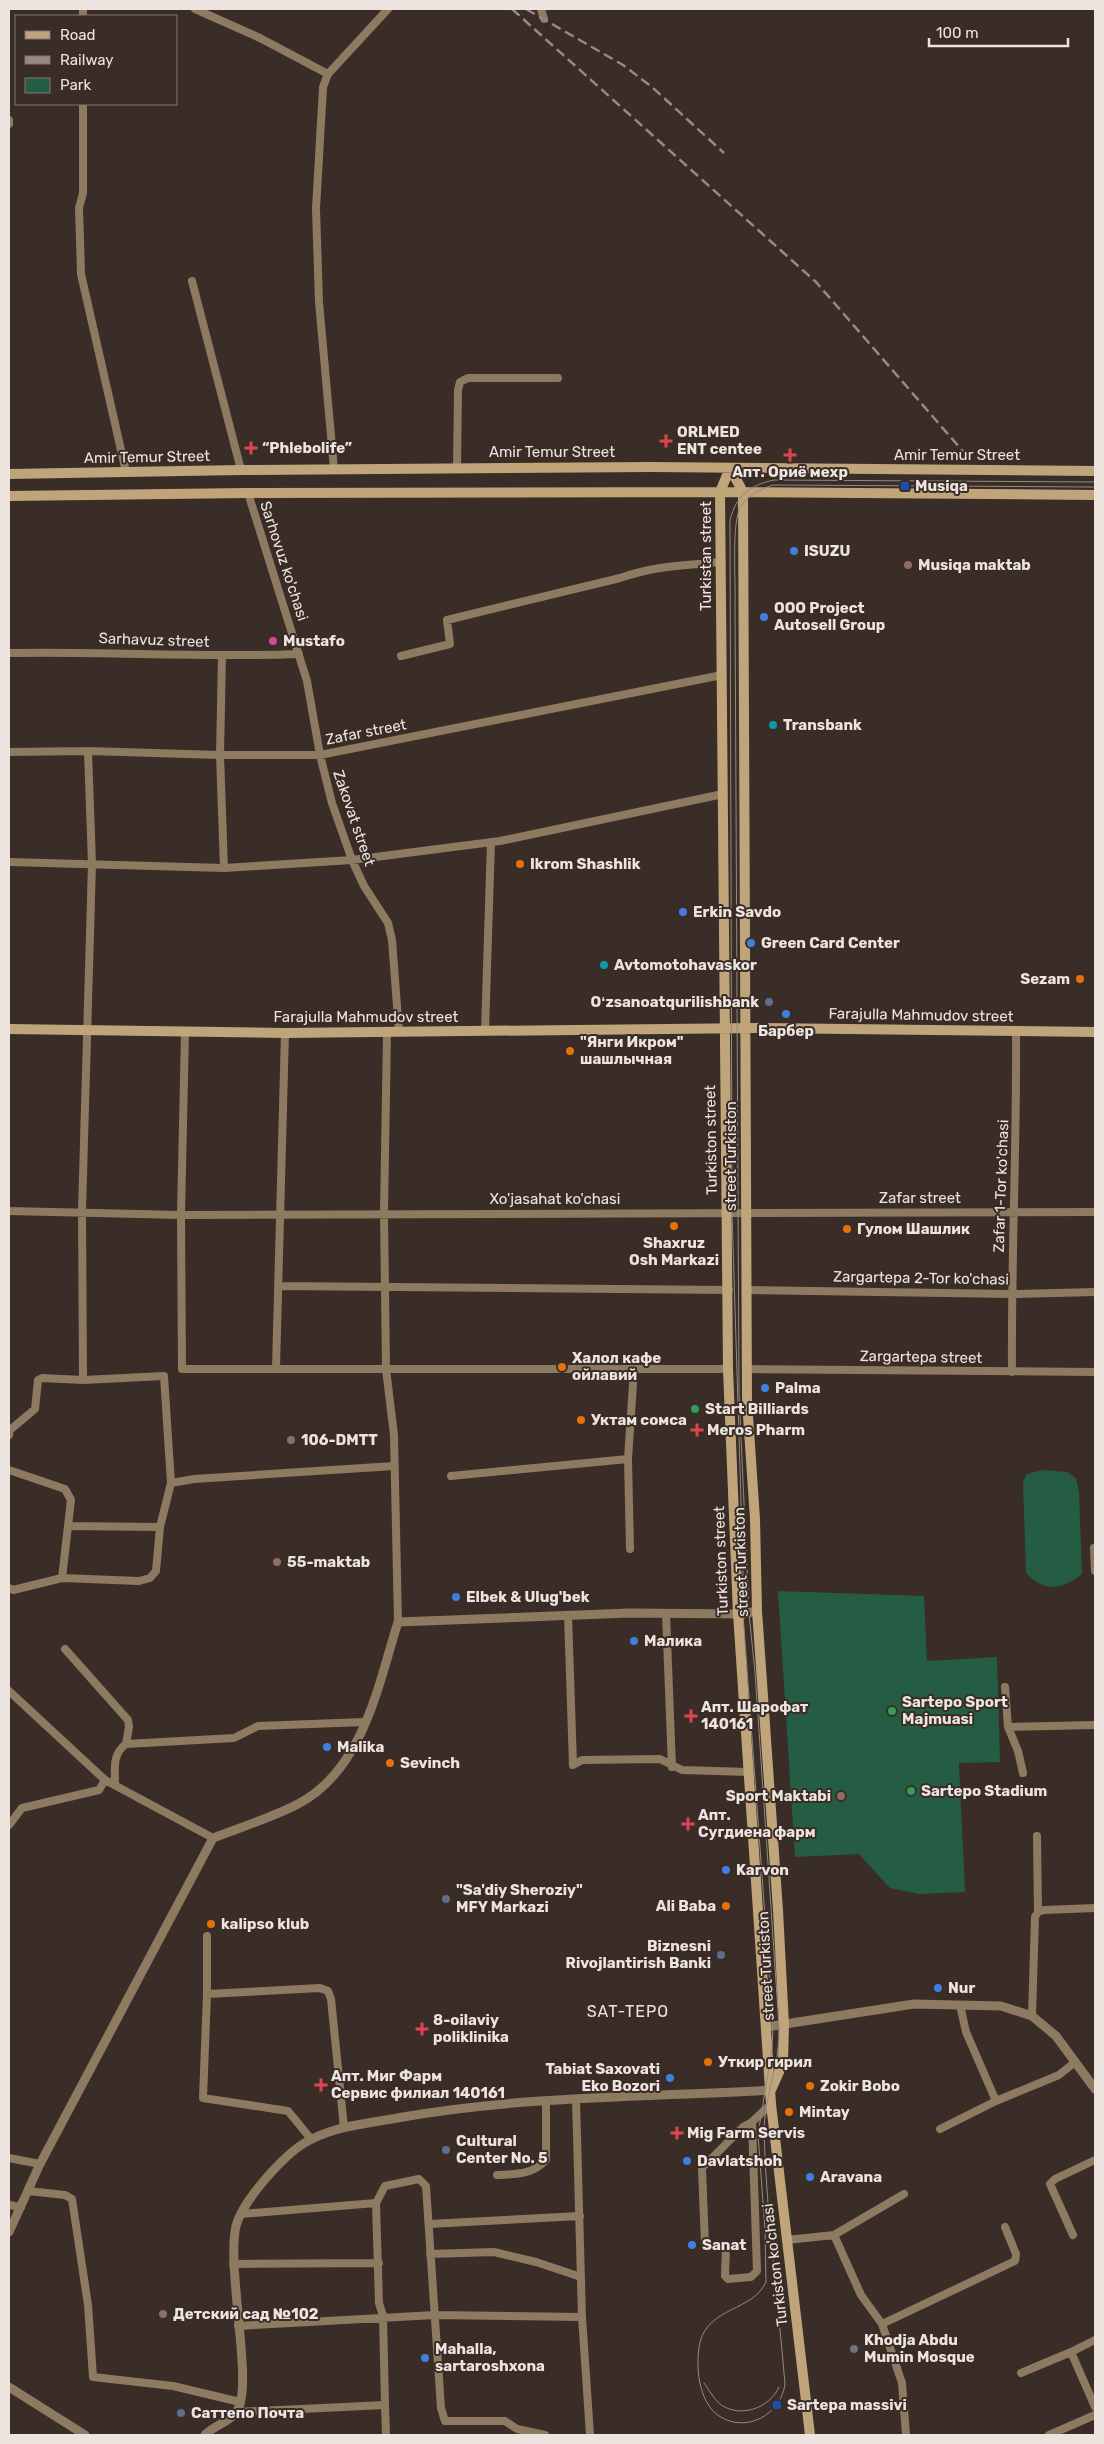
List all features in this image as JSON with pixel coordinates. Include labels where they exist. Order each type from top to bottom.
[{"type":"main road","name":"Amir Temur Street","points":[[9,474],[457,468],[1095,471]]},
{"type":"main road","points":[[730,468],[743,492],[746,1028]]},
{"type":"main road","name":"Turkistan street","points":[[724,1029],[720,492],[730,468]]},
{"type":"main road","points":[[9,496],[248,493],[720,492],[1095,495]]},
{"type":"main road","name":"Farajulla Mahmudov street","points":[[9,1029],[285,1033],[746,1028],[1095,1032]]},
{"type":"main road","name":"street Turkiston","points":[[746,1028],[746,1369],[757,1611],[784,2025],[783,2064],[770,2090]]},
{"type":"main road","name":"Turkiston street","points":[[724,1029],[728,1369],[738,1614],[770,2090]]},
{"type":"main road","name":"Turkiston ko'chasi","points":[[770,2090],[810,2435]]},
{"type":"street","points":[[334,469],[319,302],[316,209],[323,87],[328,74],[388,9]]},
{"type":"street","points":[[542,9],[544,19]]},
{"type":"street","points":[[200,10],[260,38],[328,74]]},
{"type":"street","points":[[83,105],[83,193],[80,208],[81,274],[126,472]]},
{"type":"street","points":[[192,282],[241,470]]},
{"type":"street","points":[[457,468],[458,390],[460,382],[468,378],[558,378]]},
{"type":"street","name":"Sarhovuz ko'chasi","points":[[248,493],[307,681],[320,755]]},
{"type":"street","points":[[401,656],[450,644],[447,620],[620,578],[644,570],[675,564],[720,562]]},
{"type":"street","name":"Sarhavuz street","points":[[9,653],[89,651],[222,656],[299,654]]},
{"type":"street","points":[[222,656],[220,756],[224,868]]},
{"type":"street","name":"Zafar street","points":[[9,752],[88,751],[220,756],[320,755],[722,675]]},
{"type":"street","points":[[83,1380],[82,1211],[92,864],[88,751]]},
{"type":"street","name":"Zakovat street","points":[[320,755],[332,803],[352,860],[364,886],[388,923],[392,940],[399,1032]]},
{"type":"street","points":[[9,862],[224,868],[352,860],[491,842],[723,794]]},
{"type":"street","points":[[485,1031],[491,842]]},
{"type":"street","name":"Zafar 1-Tor ko'chasi","points":[[1012,1372],[1011,1294],[1017,1133],[1016,1031]]},
{"type":"street","points":[[185,1032],[181,1215],[182,1369],[728,1369]]},
{"type":"street","points":[[9,2232],[40,2164],[213,1838],[298,1804],[319,1790],[336,1774],[350,1754],[372,1704],[398,1622],[394,1435],[386,1369],[384,1213],[387,1032]]},
{"type":"street","points":[[276,1368],[285,1033]]},
{"type":"street","name":"Xo'jasahat ko'chasi","points":[[9,1211],[82,1211],[181,1215],[727,1213]]},
{"type":"street","name":"Zafar street","points":[[727,1213],[1095,1212]]},
{"type":"street","points":[[279,1286],[728,1290]]},
{"type":"street","name":"Zargartepa 2-Tor ko'chasi","points":[[746,1290],[1011,1294],[1095,1292]]},
{"type":"street","points":[[630,1549],[628,1460],[634,1369]]},
{"type":"street","name":"Zargartepa street","points":[[746,1369],[1095,1372]]},
{"type":"street","points":[[9,1435],[10,1430],[35,1409],[38,1380],[42,1378],[83,1380],[164,1376],[171,1483],[160,1527],[156,1571],[150,1578],[139,1581],[62,1578],[13,1590],[9,1588]]},
{"type":"street","points":[[451,1476],[628,1460]]},
{"type":"street","points":[[171,1483],[194,1479],[394,1466]]},
{"type":"street","points":[[9,1469],[65,1489],[71,1500],[62,1578]]},
{"type":"street","points":[[68,1526],[160,1527]]},
{"type":"street","points":[[1094,1548],[1095,1571]]},
{"type":"street","points":[[398,1622],[568,1615],[738,1614],[757,1611]]},
{"type":"street","points":[[666,1614],[672,1766]]},
{"type":"street","points":[[568,1615],[573,1765],[582,1760],[660,1759],[682,1770],[749,1772]]},
{"type":"street","points":[[65,1649],[128,1720],[129,1727],[126,1744]]},
{"type":"street","points":[[1005,1687],[1008,1727],[1018,1751],[1023,1773]]},
{"type":"street","points":[[9,1691],[105,1780],[213,1838]]},
{"type":"street","points":[[115,1785],[116,1756],[119,1749],[126,1744],[234,1738],[258,1726],[364,1722]]},
{"type":"street","points":[[1008,1727],[1095,1725]]},
{"type":"street","points":[[9,1825],[22,1808],[99,1790],[105,1780]]},
{"type":"street","points":[[1032,2016],[1035,1917],[1038,1912],[1037,1836]]},
{"type":"street","points":[[1038,1912],[1044,1910],[1095,1908]]},
{"type":"street","points":[[207,1936],[203,2098],[288,2111],[312,2139]]},
{"type":"street","points":[[207,1994],[320,1988],[328,1992],[331,1999],[344,2128]]},
{"type":"street","points":[[766,2027],[914,2004],[1001,2006],[1032,2016],[1056,2036],[1095,2089]]},
{"type":"street","points":[[960,2005],[966,2032],[996,2102]]},
{"type":"street","points":[[940,2129],[1059,2075],[1075,2062]]},
{"type":"street","points":[[237,2412],[240,2402],[242,2376],[233,2264],[235,2233],[241,2214],[285,2156],[312,2139],[344,2128],[457,2108],[546,2101],[770,2090]]},
{"type":"street","points":[[576,2100],[582,2317],[590,2435]]},
{"type":"street","points":[[497,2175],[532,2171],[546,2160],[546,2101]]},
{"type":"street","points":[[752,2122],[757,2270],[751,2278],[728,2279],[725,2276],[726,2247],[707,2246],[705,2244],[702,2168],[743,2127],[752,2122],[771,2104]]},
{"type":"street","points":[[9,2158],[40,2164]]},
{"type":"street","points":[[1073,2235],[1050,2184],[1055,2179],[1095,2160]]},
{"type":"street","points":[[386,2435],[383,2316],[379,2303],[376,2203],[385,2186],[419,2179],[426,2186],[441,2408],[445,2421],[505,2420],[517,2428],[545,2435]]},
{"type":"street","points":[[28,2191],[65,2195],[72,2199],[88,2305],[93,2377],[173,2386],[240,2402]]},
{"type":"street","points":[[787,2240],[834,2235],[904,2194]]},
{"type":"street","points":[[241,2214],[376,2203]]},
{"type":"street","points":[[9,2205],[21,2207]]},
{"type":"street","points":[[429,2224],[580,2216]]},
{"type":"street","points":[[882,2324],[1015,2261],[1016,2254],[1005,2227]]},
{"type":"street","points":[[834,2235],[861,2295],[882,2324],[902,2383],[906,2435]]},
{"type":"street","points":[[430,2254],[494,2252],[536,2262],[581,2277]]},
{"type":"street","points":[[233,2264],[379,2263]]},
{"type":"street","points":[[238,2326],[383,2316],[582,2317]]},
{"type":"street","points":[[1021,2373],[1095,2340]]},
{"type":"street","points":[[1071,2352],[1095,2407]]},
{"type":"street","points":[[9,2387],[85,2435]]},
{"type":"street","points":[[205,2435],[237,2412],[385,2405]]},
{"type":"street","points":[[1049,2435],[1095,2415]]},
{"type":"green space","points":[[1042,1470],[1067,1472],[1076,1478],[1079,1493],[1082,1574],[1068,1583],[1053,1587],[1039,1583],[1026,1573],[1023,1482],[1027,1474]]},
{"type":"green space","name":"Sartepo Sport Majmuasi","points":[[778,1591],[924,1596],[927,1661],[997,1657],[1000,1762],[959,1763],[965,1892],[919,1894],[890,1888],[859,1854],[795,1857]]},
{"type":"tram line","points":[[1095,482],[774,480],[758,485],[745,493],[736,504],[730,520],[732,1213],[743,1614],[773,2027],[772,2049],[758,2134],[765,2230],[766,2282],[751,2299],[712,2322],[700,2342],[699,2351],[698,2371],[706,2402],[719,2416],[730,2421],[751,2422],[770,2412],[782,2395],[785,2384],[770,2228],[764,2135],[764,2121],[777,2053],[779,2026],[755,1672],[749,1614],[739,1392],[735,553],[738,514],[741,506],[747,499],[773,485],[1095,487]]},
{"type":"tram line","points":[[704,2383],[720,2404],[736,2411],[745,2411],[762,2406],[769,2401],[779,2387]]},
{"type":"railway","points":[[512,9],[816,282],[967,456]]},
{"type":"railway","points":[[526,9],[623,65],[652,87],[724,153]]},
{"type":"place","name":"ORLMED ENT centee","points":[[666,441]]},
{"type":"place","name":"“Phlebolife”","points":[[251,448]]},
{"type":"place","name":"Апт. Ориё мехр","points":[[790,455]]},
{"type":"place","name":"Musiqa","points":[[905,486]]},
{"type":"place","name":"ISUZU","points":[[794,551]]},
{"type":"place","name":"Musiqa maktab","points":[[908,565]]},
{"type":"place","name":"OOO Project Autosell Group","points":[[764,617]]},
{"type":"place","name":"Mustafo","points":[[273,641]]},
{"type":"place","name":"Transbank","points":[[773,725]]},
{"type":"place","name":"Ikrom Shashlik","points":[[520,864]]},
{"type":"place","name":"Erkin Savdo","points":[[683,912]]},
{"type":"place","name":"Green Card Center","points":[[751,943]]},
{"type":"place","name":"Avtomotohavaskor","points":[[604,965]]},
{"type":"place","name":"Sezam","points":[[1080,979]]},
{"type":"place","name":"Oʻzsanoatqurilishbank","points":[[769,1002]]},
{"type":"place","name":"Барбер","points":[[786,1014]]},
{"type":"place","name":"\"Янги Икром\" шашлычная","points":[[570,1051]]},
{"type":"place","name":"Shaxruz Osh Markazi","points":[[674,1226]]},
{"type":"place","name":"Гулом Шашлик","points":[[847,1229]]},
{"type":"place","name":"Халол кафе ойлавий","points":[[562,1367]]},
{"type":"place","name":"Palma","points":[[765,1388]]},
{"type":"place","name":"Start Billiards","points":[[695,1409]]},
{"type":"place","name":"Уктам сомса","points":[[581,1420]]},
{"type":"place","name":"Meros Pharm","points":[[697,1430]]},
{"type":"place","name":"106-DMTT","points":[[291,1440]]},
{"type":"place","name":"55-maktab","points":[[277,1562]]},
{"type":"place","name":"Elbek & Ulug'bek","points":[[456,1597]]},
{"type":"place","name":"Малика","points":[[634,1641]]},
{"type":"place","name":"Sartepo Sport Majmuasi","points":[[892,1711]]},
{"type":"place","name":"Апт. Шарофат 140161","points":[[691,1716]]},
{"type":"place","name":"Malika","points":[[327,1747]]},
{"type":"place","name":"Sevinch","points":[[390,1763]]},
{"type":"place","name":"Sartepo Stadium","points":[[911,1791]]},
{"type":"place","name":"Sport Maktabi","points":[[841,1796]]},
{"type":"place","name":"Апт. Сугдиена фарм","points":[[688,1824]]},
{"type":"place","name":"Karvon","points":[[726,1870]]},
{"type":"place","name":"\"Sa'diy Sheroziy\" MFY Markazi","points":[[446,1899]]},
{"type":"place","name":"Ali Baba","points":[[726,1906]]},
{"type":"place","name":"kalipso klub","points":[[211,1924]]},
{"type":"place","name":"Biznesni Rivojlantirish Banki","points":[[721,1955]]},
{"type":"place","name":"Nur","points":[[938,1988]]},
{"type":"place","name":"8-oilaviy poliklinika","points":[[422,2029]]},
{"type":"place","name":"Уткир гирил","points":[[708,2062]]},
{"type":"place","name":"Tabiat Saxovati Eko Bozori","points":[[670,2078]]},
{"type":"place","name":"Апт. Миг Фарм Сервис филиал 140161","points":[[321,2085]]},
{"type":"place","name":"Zokir Bobo","points":[[810,2086]]},
{"type":"place","name":"Mintay","points":[[789,2112]]},
{"type":"place","name":"Mig Farm Servis","points":[[677,2133]]},
{"type":"place","name":"Cultural Center No. 5","points":[[446,2150]]},
{"type":"place","name":"Davlatshoh","points":[[687,2161]]},
{"type":"place","name":"Aravana","points":[[810,2177]]},
{"type":"place","name":"Sanat","points":[[692,2245]]},
{"type":"place","name":"Детский сад №102","points":[[163,2314]]},
{"type":"place","name":"Khodja Abdu Mumin Mosque","points":[[854,2349]]},
{"type":"place","name":"Mahalla, sartaroshxona","points":[[425,2358]]},
{"type":"place","name":"Sartepa massivi","points":[[777,2405]]},
{"type":"place","name":"Саттепо Почта","points":[[181,2413]]},
{"type":"district","name":"SAT-TEPO","points":[[628,2011]]}]
